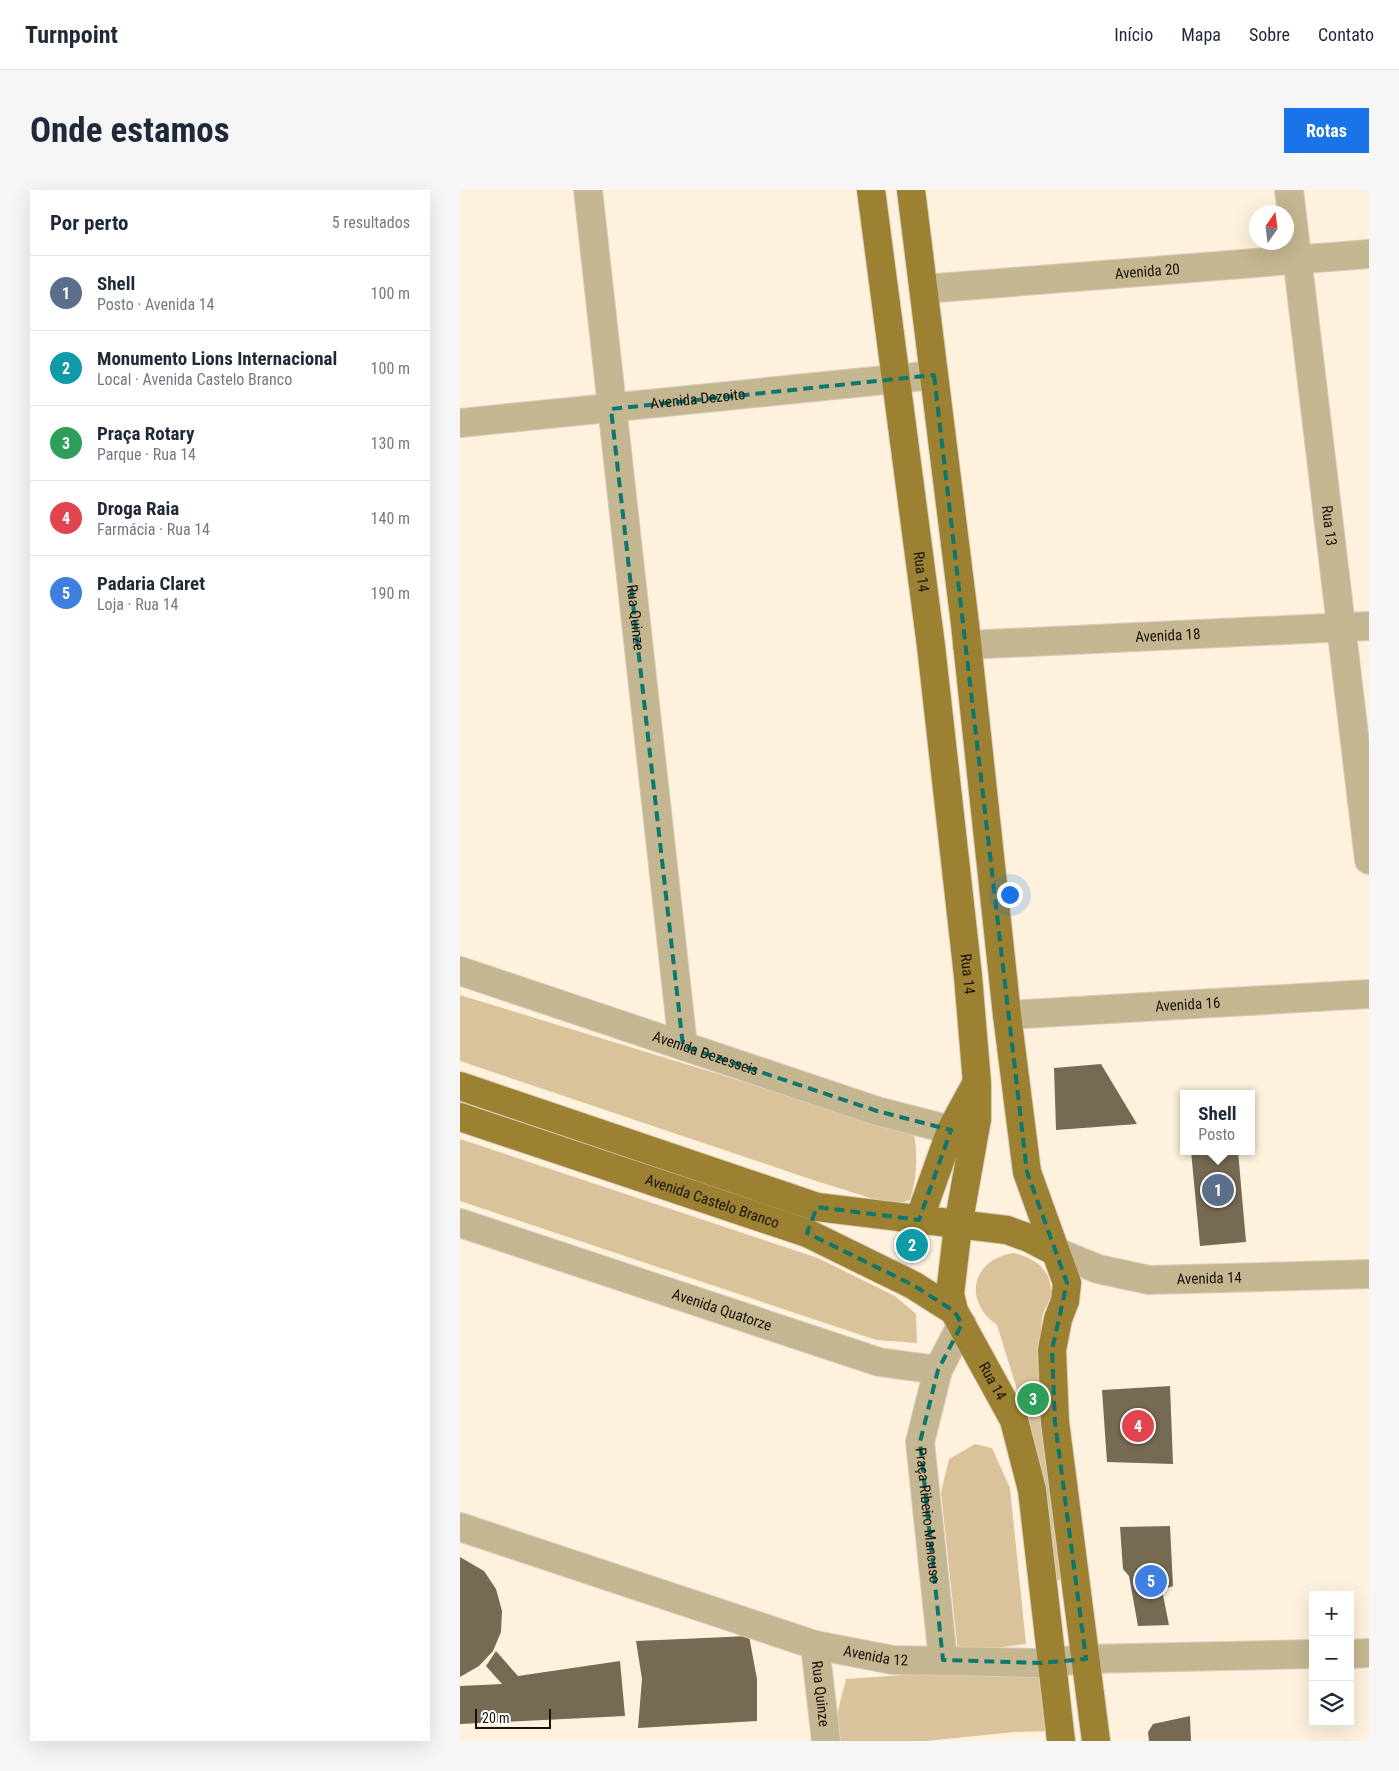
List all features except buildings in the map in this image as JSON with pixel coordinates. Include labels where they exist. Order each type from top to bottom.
[{"type":"main road","name":"Rua 14","points":[[871,190],[931,646],[967,967],[976,1083],[977,1119],[958,1226],[950,1294],[958,1317],[1014,1420],[1032,1490],[1061,1741]]},
{"type":"main road","points":[[912,190],[967,645],[1007,1015],[1027,1172],[1054,1252],[1062,1265],[1067,1283],[1065,1301],[1058,1319],[1052,1350],[1055,1422],[1096,1741]]},
{"type":"main road","points":[[919,1220],[951,1130],[976,1083]]},
{"type":"main road","name":"Avenida Castelo Branco","points":[[460,1086],[817,1206],[958,1226],[1008,1230],[1054,1252]]},
{"type":"main road","name":"Avenida Castelo Branco","points":[[460,1117],[807,1234],[913,1285],[958,1317]]},
{"type":"main road","points":[[807,1234],[817,1206]]},
{"type":"street","name":"Rua Quinze","points":[[588,190],[683,1046]]},
{"type":"street","name":"Rua 13","points":[[1289,190],[1298,259],[1356,626],[1369,860]]},
{"type":"street","name":"Avenida 20","points":[[924,289],[1369,254]]},
{"type":"street","name":"Avenida Dezoito","points":[[460,423],[934,375]]},
{"type":"street","name":"Avenida 18","points":[[967,645],[1356,626]]},
{"type":"street","name":"Avenida Dezesseis","points":[[460,971],[877,1111],[951,1130]]},
{"type":"street","name":"Avenida 16","points":[[1007,1015],[1369,994]]},
{"type":"street","name":"Avenida Quatorze","points":[[460,1223],[879,1362],[938,1370]]},
{"type":"street","name":"Avenida 14","points":[[1054,1252],[1098,1269],[1150,1280],[1369,1274]]},
{"type":"street","points":[[938,1370],[958,1317]]},
{"type":"street","name":"Praça Ribeiro Mancuso","points":[[938,1370],[920,1442],[943,1660]]},
{"type":"street","name":"Avenida 12","points":[[460,1526],[815,1645],[893,1660],[1051,1662],[1086,1659],[1309,1654]]},
{"type":"street","name":"Rua Quinze","points":[[815,1645],[826,1741]]},
{"type":"street","points":[[1354,1654],[1369,1653]]},
{"type":"highlighted area","points":[[934,375],[1027,1172],[1067,1283],[1052,1350],[1055,1422],[1086,1659],[1041,1663],[943,1660],[920,1442],[938,1370],[962,1324],[954,1311],[913,1285],[807,1233],[817,1207],[919,1220],[951,1130],[877,1111],[683,1046],[611,409]]},
{"type":"shaded area","points":[[460,995],[914,1134],[916,1167],[910,1200],[893,1205],[816,1181],[460,1061]]},
{"type":"shaded area","points":[[460,1139],[818,1258],[895,1296],[916,1314],[917,1343],[876,1340],[460,1201]]},
{"type":"shaded area","points":[[1013,1253],[1028,1258],[1040,1265],[1045,1271],[1050,1284],[1051,1295],[1042,1316],[1041,1334],[1061,1580],[1055,1581],[1037,1454],[997,1325],[979,1305],[976,1294],[976,1283],[988,1264],[999,1257]]},
{"type":"shaded area","points":[[975,1444],[992,1448],[1010,1488],[1026,1644],[958,1653],[941,1492],[949,1459]]},
{"type":"shaded area","points":[[1041,1672],[1048,1731],[1015,1732],[926,1741],[841,1741],[838,1734],[838,1711],[846,1679],[903,1675]]},
{"type":"place","name":"Shell","points":[[1218,1190]]},
{"type":"place","name":"Monumento Lions Internacional","points":[[912,1245]]},
{"type":"place","name":"Praça Rotary","points":[[1033,1399]]},
{"type":"place","name":"Droga Raia","points":[[1138,1426]]},
{"type":"place","name":"Padaria Claret","points":[[1151,1581]]}]
